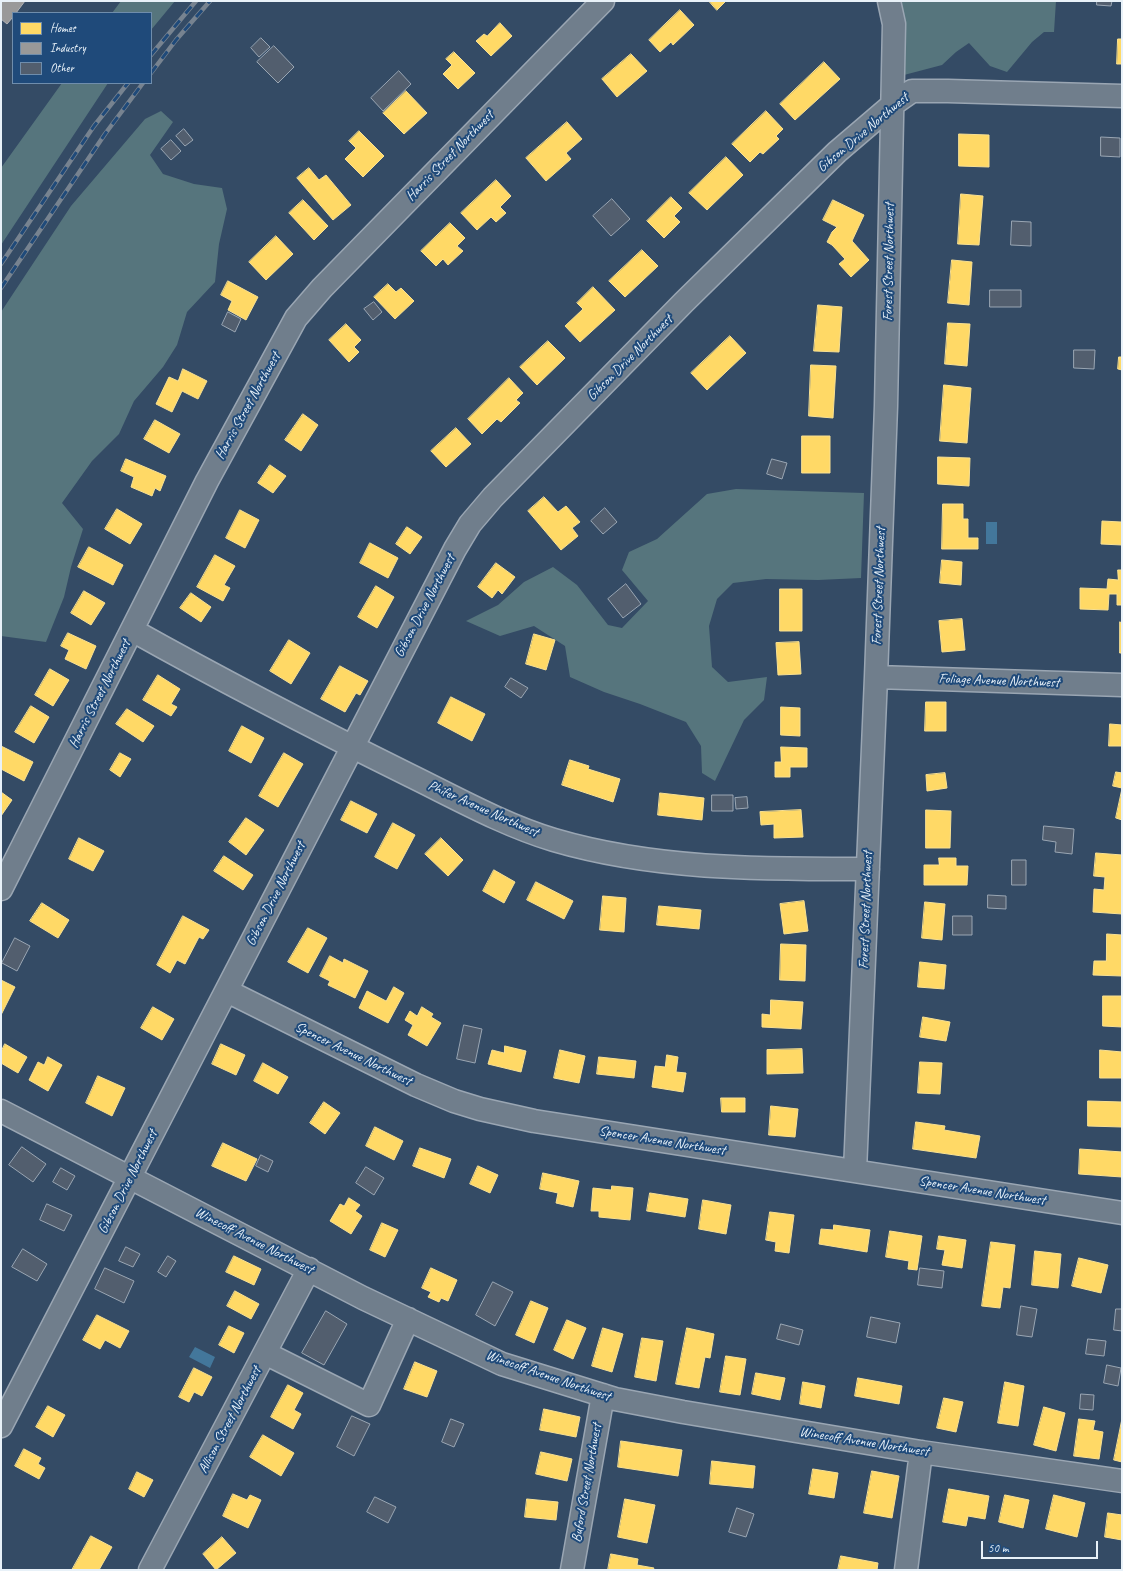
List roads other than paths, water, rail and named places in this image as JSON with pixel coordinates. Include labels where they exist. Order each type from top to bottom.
[{"type":"street","name":"Harris Street Northwest","points":[[1,888],[207,481],[296,318],[322,288],[603,1]]},
{"type":"street","name":"Forest Street Northwest","points":[[855,1171],[886,406],[894,24],[889,1]]},
{"type":"street","name":"Gibson Drive Northwest","points":[[1,1426],[131,1178],[351,746],[455,549],[470,524],[493,497],[684,302],[836,152],[892,105],[912,91],[1122,96]]},
{"type":"street","name":"Phifer Avenue Northwest","points":[[132,630],[305,724],[502,820],[553,840],[598,851],[688,865],[804,869],[868,869]]},
{"type":"street","name":"Foliage Avenue Northwest","points":[[876,677],[1122,686]]},
{"type":"street","name":"Spencer Avenue Northwest","points":[[226,991],[416,1085],[454,1101],[480,1109],[534,1122],[1122,1213]]},
{"type":"street","name":"Winecoff Avenue Northwest","points":[[1,1112],[363,1298],[502,1364],[616,1399],[684,1412],[921,1452],[1122,1482]]},
{"type":"street","name":"Allison Street Northwest","points":[[150,1570],[308,1269]]},
{"type":"street","points":[[265,1353],[369,1405],[408,1319]]},
{"type":"street","name":"Buford Street Northwest","points":[[572,1570],[603,1395]]},
{"type":"street","points":[[906,1570],[921,1452]]},
{"type":"water","points":[[986,522],[997,522],[997,544],[986,544]]},
{"type":"water","points":[[195,1347],[215,1357],[210,1368],[189,1357]]},
{"type":"railway","points":[[152,54],[196,1]]},
{"type":"railway","points":[[152,72],[176,40],[210,1]]},
{"type":"railway","points":[[1,264],[94,126],[127,84]]},
{"type":"railway","points":[[1,288],[105,134],[142,84]]}]
